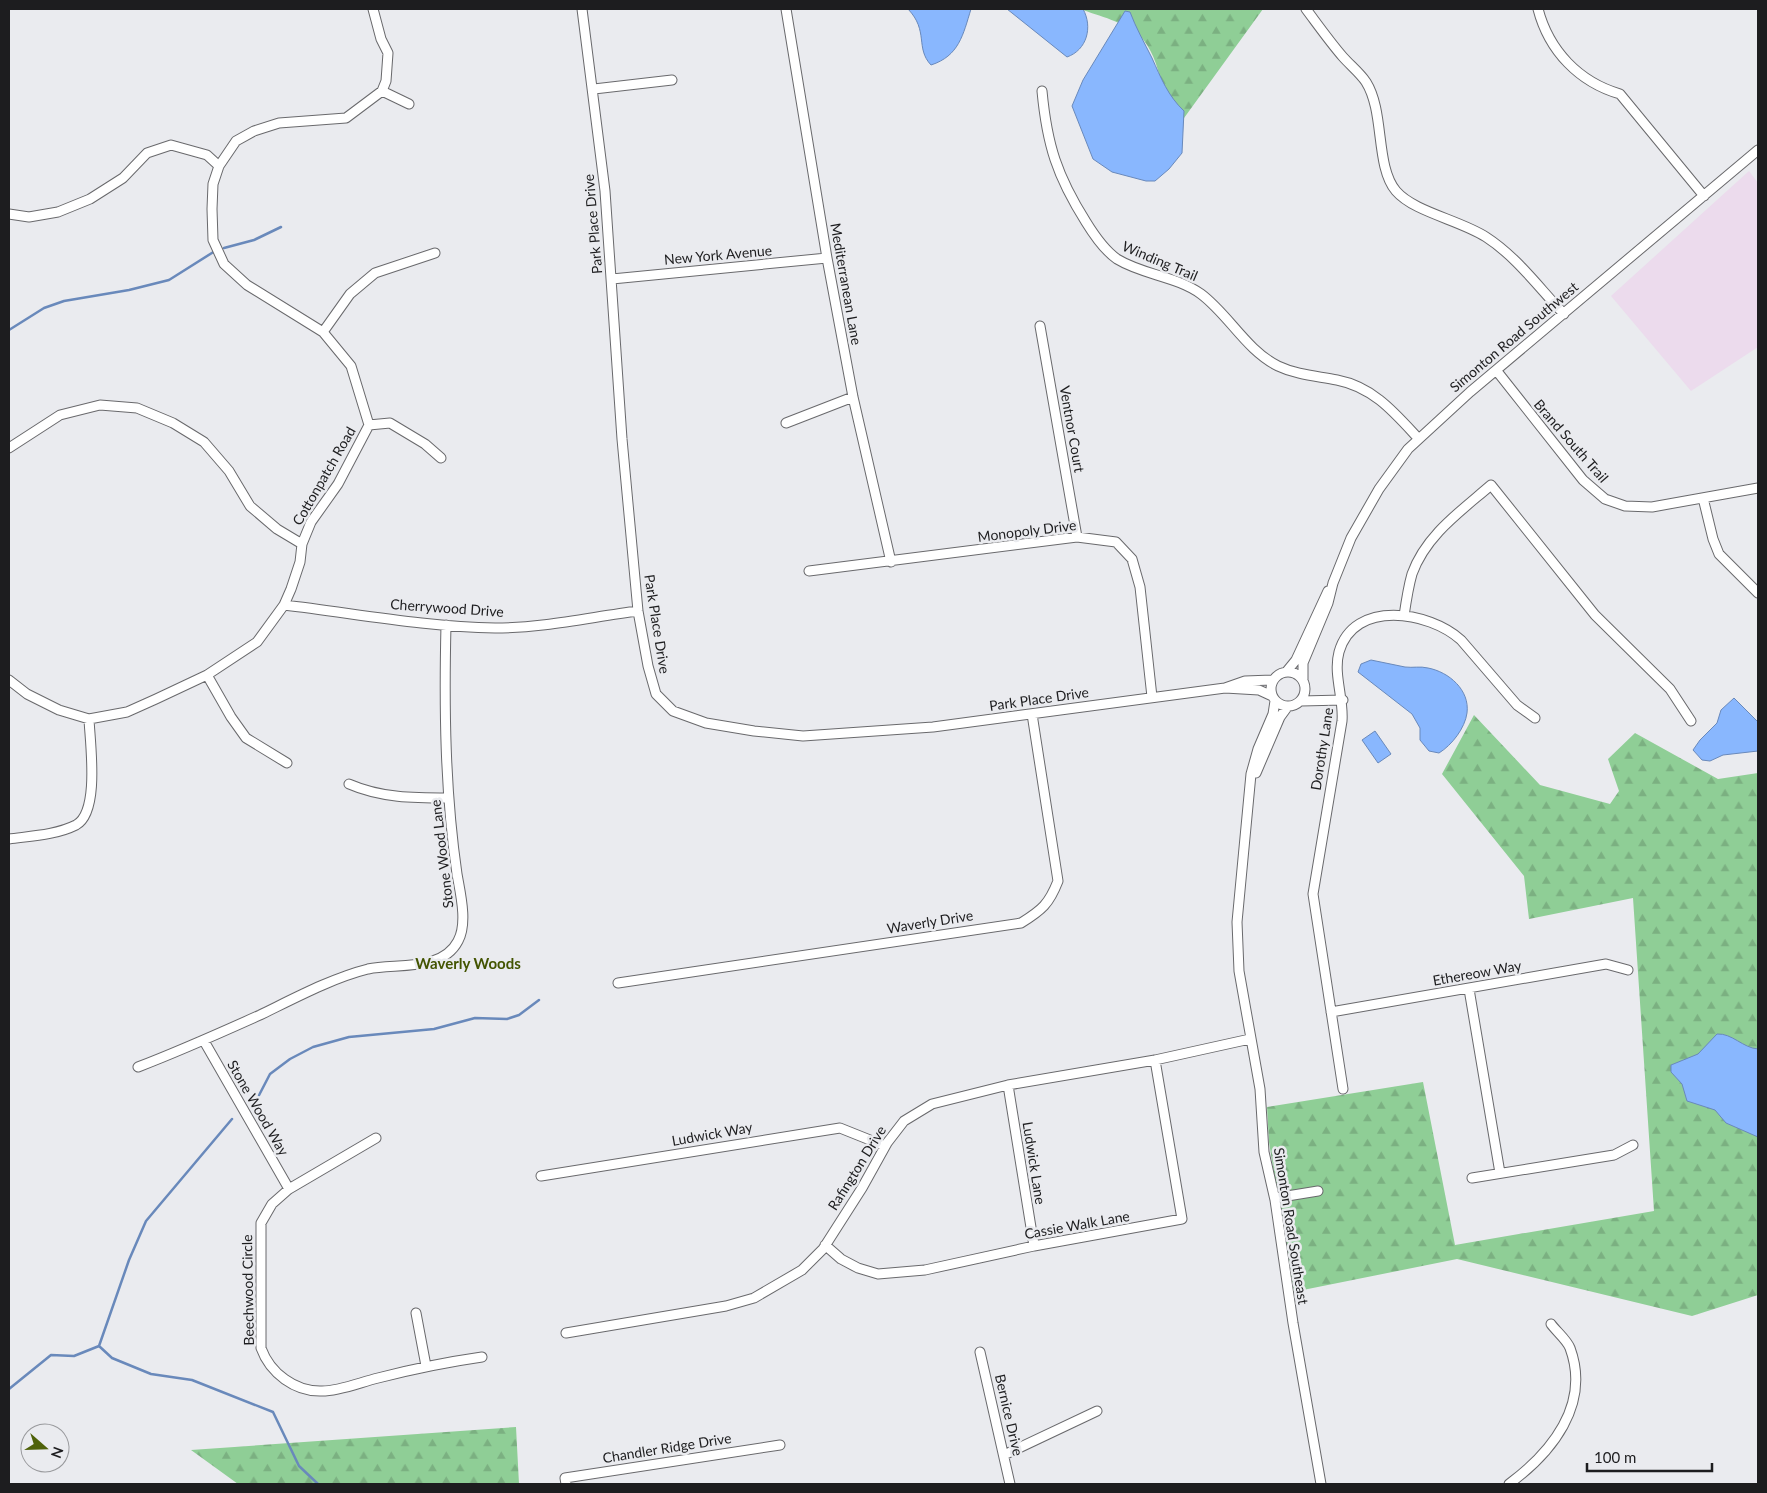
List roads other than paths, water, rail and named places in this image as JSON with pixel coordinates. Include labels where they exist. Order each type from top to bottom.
[{"type":"street","points":[[373,9],[381,39],[388,53],[386,81],[382,91],[409,104]]},
{"type":"street","name":"Park Place Drive","points":[[582,9],[594,89],[612,279],[622,439],[638,611],[648,666],[656,694],[672,711],[706,723],[754,731],[803,736],[924,728],[1225,688],[1259,690],[1274,699]]},
{"type":"street","name":"Mediterranean Lane","points":[[786,9],[827,258],[853,397],[891,562]]},
{"type":"street","points":[[1306,9],[1342,56],[1366,83],[1378,118],[1387,178],[1396,191],[1411,205],[1448,218],[1486,237],[1514,258],[1564,314]]},
{"type":"street","points":[[1538,9],[1551,40],[1564,59],[1582,77],[1604,89],[1620,94],[1704,196]]},
{"type":"street","points":[[594,89],[672,80]]},
{"type":"street","name":"Cottonpatch Road","points":[[9,680],[27,694],[59,710],[89,718],[127,712],[207,676],[257,642],[284,605],[300,562],[302,544],[311,522],[338,484],[369,425],[351,366],[324,332],[246,286],[224,264],[213,240],[213,184],[219,166],[236,141],[254,131],[279,123],[346,118],[382,91]]},
{"type":"street","name":"Winding Trail","points":[[1042,91],[1049,145],[1061,180],[1095,237],[1110,254],[1128,264],[1176,281],[1198,292],[1218,308],[1255,350],[1278,366],[1305,375],[1346,382],[1377,397],[1418,438]]},
{"type":"street","points":[[9,214],[29,217],[58,212],[90,199],[123,178],[147,153],[171,145],[207,155],[219,166]]},
{"type":"street","name":"Simonton Road Southwest","points":[[1304,682],[1303,663],[1328,603],[1333,583],[1349,542],[1366,509],[1396,463],[1418,438],[1496,370],[1758,150]]},
{"type":"street","points":[[324,332],[350,294],[375,273],[435,253]]},
{"type":"street","name":"New York Avenue","points":[[612,279],[827,258]]},
{"type":"street","name":"Ventnor Court","points":[[1040,326],[1078,537]]},
{"type":"street","name":"Brand South Trail","points":[[1496,370],[1583,480],[1605,499],[1625,506],[1652,507],[1758,488]]},
{"type":"street","points":[[786,423],[853,397]]},
{"type":"street","name":"Cottonpatch Road","points":[[9,448],[60,416],[100,405],[136,408],[173,423],[204,442],[229,471],[250,506],[277,529],[302,544]]},
{"type":"street","points":[[369,425],[390,423],[425,444],[441,458]]},
{"type":"street","points":[[1404,616],[1412,575],[1430,541],[1491,485],[1595,615],[1670,689],[1691,721]]},
{"type":"street","points":[[1703,498],[1713,539],[1719,554],[1758,593]]},
{"type":"street","name":"Monopoly Drive","points":[[809,571],[1078,537],[1116,542],[1132,559],[1140,587],[1152,697]]},
{"type":"street","name":"Simonton Road Southwest","points":[[1287,671],[1296,660],[1323,600],[1333,583]]},
{"type":"street","name":"Cherrywood Drive","points":[[284,605],[495,628],[532,626],[638,611]]},
{"type":"street","name":"Dorothy Lane","points":[[1343,1089],[1313,894],[1342,721],[1343,700],[1338,654],[1347,635],[1356,625],[1370,617],[1398,615],[1437,624],[1453,632],[1471,650],[1517,705],[1535,718]]},
{"type":"street","name":"Stone Wood Lane","points":[[138,1067],[204,1041],[308,992],[367,970],[421,964],[451,949],[459,940],[463,913],[448,798],[444,690],[446,624]]},
{"type":"street","points":[[1251,782],[1251,774],[1258,749],[1273,714],[1273,680],[1281,673],[1287,671],[1299,675],[1311,692],[1325,699]]},
{"type":"street","points":[[207,676],[230,717],[246,738],[287,763]]},
{"type":"street","name":"Park Place Drive","points":[[1225,688],[1245,681],[1273,680]]},
{"type":"street","points":[[1300,702],[1304,697],[1304,682]]},
{"type":"street","points":[[1274,699],[1288,706]]},
{"type":"street","points":[[1251,782],[1280,717],[1288,706],[1300,702],[1325,699],[1343,700]]},
{"type":"street","name":"Waverly Drive","points":[[618,983],[1021,922],[1040,911],[1051,899],[1058,881],[1032,714]]},
{"type":"street","points":[[9,839],[61,831],[78,824],[88,811],[92,791],[89,718]]},
{"type":"street","name":"Simonton Road Southeast","points":[[1251,782],[1237,922],[1239,971],[1260,1089],[1264,1152],[1274,1198],[1292,1323],[1321,1484]]},
{"type":"street","points":[[349,784],[369,793],[407,798],[448,798]]},
{"type":"street","name":"Ethereow Way","points":[[1331,1012],[1606,964],[1628,970]]},
{"type":"street","points":[[1469,988],[1500,1173]]},
{"type":"street","name":"Rafington Drive","points":[[566,1333],[726,1306],[754,1298],[802,1270],[826,1245],[862,1188],[885,1146],[904,1121],[920,1109],[932,1104],[1008,1085],[1155,1060],[1250,1039]]},
{"type":"street","name":"Stone Wood Way","points":[[204,1041],[289,1188]]},
{"type":"street","name":"Cassie Walk Lane","points":[[826,1245],[840,1259],[858,1268],[878,1274],[925,1270],[1034,1246],[1182,1219],[1155,1060]]},
{"type":"street","name":"Ludwick Lane","points":[[1008,1085],[1034,1246]]},
{"type":"street","name":"Ludwick Way","points":[[541,1176],[840,1128],[885,1146]]},
{"type":"street","name":"Beechwood Circle","points":[[376,1138],[289,1188],[272,1204],[261,1223],[261,1348],[266,1361],[278,1374],[291,1383],[323,1392],[426,1366],[482,1357]]},
{"type":"street","points":[[1472,1178],[1614,1155],[1632,1145]]},
{"type":"street","points":[[1274,1198],[1318,1191]]},
{"type":"street","points":[[416,1313],[426,1366]]},
{"type":"street","points":[[1509,1484],[1529,1469],[1553,1443],[1572,1410],[1575,1375],[1570,1347],[1551,1324]]},
{"type":"street","name":"Bernice Drive","points":[[980,1352],[1010,1484]]},
{"type":"street","points":[[1004,1455],[1097,1411]]},
{"type":"street","name":"Chandler Ridge Drive","points":[[566,1484],[565,1478],[780,1445]]},
{"type":"water","points":[[908,9],[971,9],[962,36],[954,50],[948,56],[931,65],[926,59],[918,25]]},
{"type":"water","points":[[1007,9],[1083,9],[1088,23],[1086,37],[1079,49],[1067,57]]},
{"type":"water","points":[[1125,11],[1130,12],[1165,86],[1184,111],[1182,153],[1169,169],[1155,181],[1146,181],[1112,172],[1093,159],[1072,106],[1083,80]]},
{"type":"water","points":[[1371,660],[1405,667],[1425,667],[1436,670],[1450,678],[1462,690],[1467,705],[1466,719],[1461,730],[1444,750],[1439,753],[1429,751],[1420,740],[1420,728],[1412,714],[1358,672],[1361,664]]},
{"type":"water","points":[[1734,698],[1758,722],[1758,751],[1723,755],[1710,761],[1702,760],[1693,750],[1717,723],[1721,710]]},
{"type":"water","points":[[1375,731],[1391,754],[1378,763],[1362,740]]},
{"type":"water","points":[[1717,1034],[1728,1036],[1747,1046],[1758,1049],[1758,1137],[1726,1123],[1715,1110],[1687,1101],[1682,1084],[1671,1072],[1671,1065],[1698,1054]]},
{"type":"waterway","points":[[224,248],[254,240],[281,227]]},
{"type":"waterway","points":[[9,330],[44,308],[64,301],[129,290],[169,280],[215,251]]},
{"type":"waterway","points":[[256,1101],[270,1074],[290,1059],[313,1047],[349,1037],[434,1029],[475,1018],[507,1019],[519,1015],[539,1000]]},
{"type":"waterway","points":[[99,1346],[129,1260],[146,1221],[232,1119]]},
{"type":"waterway","points":[[9,1389],[51,1355],[74,1356],[99,1346],[112,1358],[151,1374],[192,1380],[273,1412],[299,1466],[318,1484]]},
{"type":"district","name":"Waverly Woods","points":[[468,964]]}]
